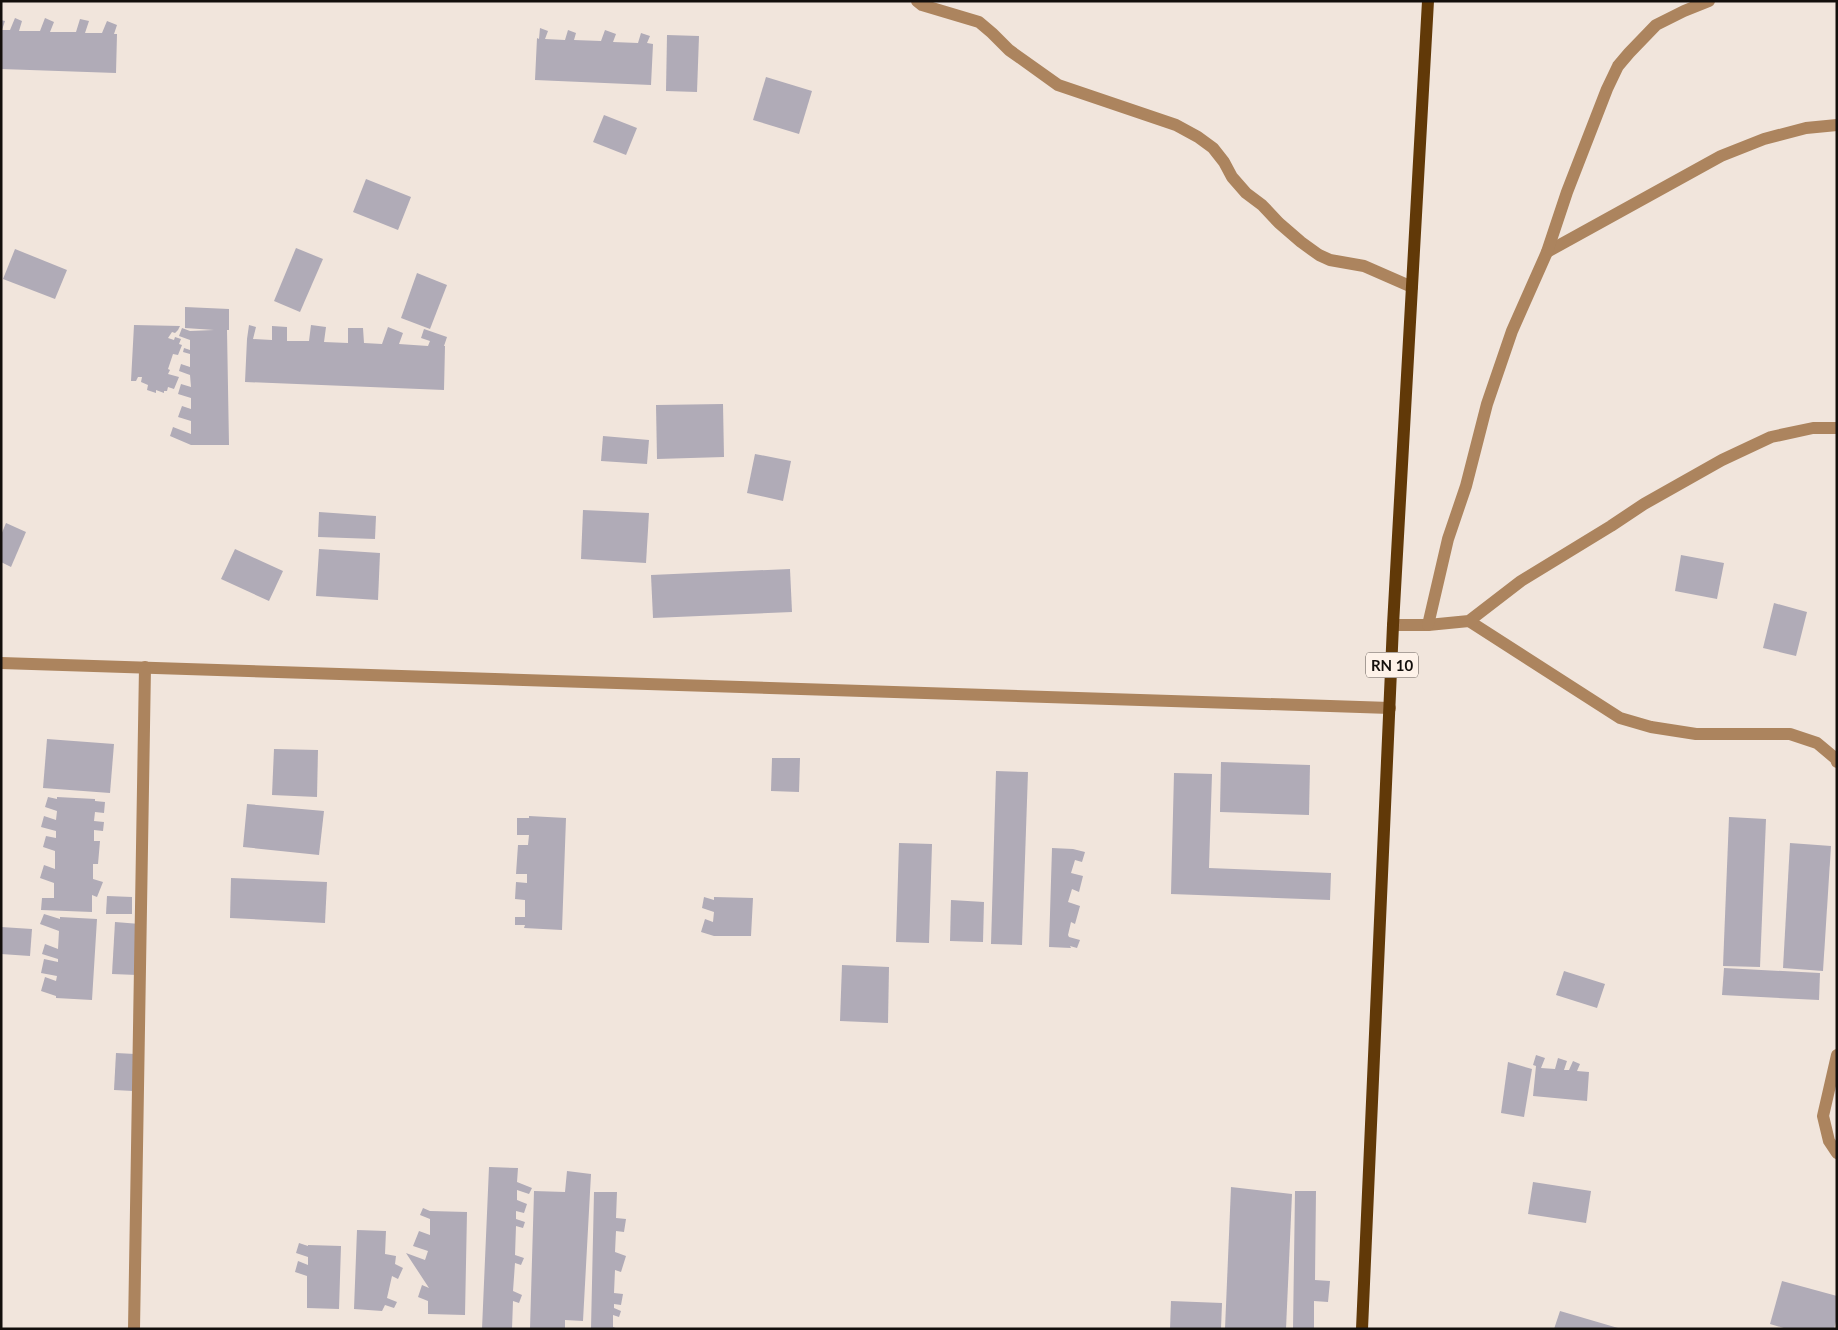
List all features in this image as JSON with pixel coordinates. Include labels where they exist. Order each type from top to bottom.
[{"type":"main road","name":"RN 10","points":[[1362,1329],[1393,625],[1428,1]]},
{"type":"street","points":[[917,1],[922,5],[979,22],[1009,50],[1058,85],[1176,125],[1198,137],[1213,148],[1224,162],[1232,177],[1246,193],[1318,255],[1330,260],[1364,266],[1412,287]]},
{"type":"street","points":[[1428,626],[1448,539],[1466,486],[1487,404],[1512,331],[1547,252],[1567,192],[1607,89],[1618,66],[1656,25],[1709,1]]},
{"type":"street","points":[[1547,252],[1721,156],[1764,139],[1806,128],[1837,125]]},
{"type":"street","points":[[1393,625],[1428,626],[1469,622],[1521,581],[1644,504],[1722,460],[1771,438],[1812,428],[1837,428]]},
{"type":"street","points":[[1469,622],[1620,718],[1651,727],[1696,734],[1790,734],[1817,743],[1837,762]]},
{"type":"street","points":[[1,663],[1390,708]]},
{"type":"street","points":[[134,1329],[145,668]]},
{"type":"street","points":[[1837,1055],[1823,1116],[1830,1141],[1837,1153]]},
{"type":"building","points":[[15,18],[22,21],[19,31],[40,31],[45,18],[54,22],[50,32],[76,32],[80,19],[89,21],[85,33],[102,33],[107,21],[117,25],[114,34],[117,34],[116,73],[1,69],[1,20],[5,21],[2,30],[10,30]]},
{"type":"building","points":[[540,28],[548,31],[545,39],[565,40],[568,30],[576,33],[574,40],[601,41],[605,30],[616,34],[613,42],[638,43],[641,33],[650,36],[647,43],[653,44],[651,85],[535,80],[537,38],[539,39]]},
{"type":"building","points":[[667,35],[699,36],[697,92],[666,91]]},
{"type":"building","points":[[766,77],[812,91],[799,134],[753,120]]},
{"type":"building","points":[[604,115],[637,128],[626,155],[593,142]]},
{"type":"building","points":[[366,179],[411,197],[398,230],[353,212]]},
{"type":"building","points":[[296,248],[323,259],[300,312],[274,301]]},
{"type":"building","points":[[15,249],[67,270],[55,299],[3,279]]},
{"type":"building","points":[[417,273],[447,285],[430,329],[401,318]]},
{"type":"building","points":[[185,307],[229,309],[229,330],[227,330],[229,445],[191,445],[170,436],[173,427],[191,434],[191,421],[178,417],[182,406],[191,409],[191,398],[178,394],[181,384],[191,387],[190,375],[179,371],[181,364],[190,367],[190,354],[183,352],[184,348],[190,350],[190,340],[179,336],[182,328],[190,331],[214,330],[185,328]]},
{"type":"building","points":[[134,325],[180,326],[168,338],[174,340],[175,337],[181,339],[179,344],[182,345],[178,355],[173,354],[168,369],[170,370],[168,374],[179,377],[174,389],[168,387],[164,393],[156,390],[156,393],[147,390],[148,385],[141,382],[142,377],[138,377],[136,381],[131,381]]},
{"type":"building","points":[[249,325],[256,327],[253,339],[272,340],[272,326],[287,327],[287,341],[309,341],[311,325],[326,327],[324,342],[348,343],[348,328],[363,328],[364,343],[382,344],[388,327],[403,333],[399,344],[428,346],[430,341],[421,338],[424,329],[447,337],[444,346],[444,390],[245,382]]},
{"type":"building","points":[[723,404],[724,457],[657,459],[656,405]]},
{"type":"building","points":[[603,436],[649,440],[647,464],[601,461]]},
{"type":"building","points":[[755,454],[791,461],[783,501],[747,493]]},
{"type":"building","points":[[583,510],[649,513],[646,563],[581,559]]},
{"type":"building","points":[[319,512],[376,516],[375,539],[318,537]]},
{"type":"building","points":[[6,523],[26,532],[11,567],[1,562],[1,535]]},
{"type":"building","points":[[235,549],[283,571],[269,601],[221,579]]},
{"type":"building","points":[[319,549],[380,553],[378,600],[316,596]]},
{"type":"building","points":[[1681,555],[1724,563],[1717,599],[1675,591]]},
{"type":"building","points":[[790,569],[792,612],[653,618],[651,575]]},
{"type":"building","points":[[1774,603],[1807,612],[1796,656],[1763,648]]},
{"type":"building","points":[[47,739],[114,744],[110,793],[43,788]]},
{"type":"building","points":[[274,749],[318,750],[317,797],[272,795]]},
{"type":"building","points":[[772,758],[800,758],[799,792],[771,791]]},
{"type":"building","points":[[1221,762],[1310,765],[1309,815],[1220,812]]},
{"type":"building","points":[[996,771],[1028,772],[1022,945],[991,944]]},
{"type":"building","points":[[1174,773],[1212,774],[1209,868],[1331,873],[1330,900],[1171,894]]},
{"type":"building","points":[[48,797],[57,799],[57,797],[95,799],[95,801],[105,802],[104,813],[95,812],[94,821],[104,822],[103,831],[94,830],[94,841],[100,841],[98,864],[93,864],[93,879],[103,882],[97,897],[92,895],[92,912],[41,910],[42,898],[54,898],[54,883],[40,878],[44,865],[55,869],[55,851],[43,847],[46,836],[56,838],[56,831],[41,827],[44,816],[56,820],[57,811],[45,807]]},
{"type":"building","points":[[247,804],[324,811],[319,855],[243,847]]},
{"type":"building","points":[[529,816],[566,818],[562,930],[524,928],[525,925],[515,925],[515,917],[525,917],[525,900],[515,899],[516,882],[527,883],[527,874],[516,874],[518,845],[528,845],[529,835],[517,835],[517,818],[529,818]]},
{"type":"building","points":[[1729,817],[1766,819],[1760,967],[1723,966]]},
{"type":"building","points":[[899,843],[932,844],[929,943],[896,942]]},
{"type":"building","points":[[1790,843],[1831,846],[1823,971],[1783,968]]},
{"type":"building","points":[[1052,848],[1073,849],[1085,852],[1082,862],[1075,860],[1071,873],[1083,876],[1079,892],[1072,889],[1068,902],[1080,906],[1075,924],[1071,922],[1068,935],[1080,940],[1077,948],[1070,946],[1071,948],[1049,947]]},
{"type":"building","points":[[231,878],[327,882],[325,923],[230,918]]},
{"type":"building","points":[[107,896],[132,897],[132,914],[106,914]]},
{"type":"building","points":[[704,897],[714,900],[714,897],[753,898],[751,936],[714,936],[701,932],[705,919],[713,922],[714,912],[702,908]]},
{"type":"building","points":[[951,900],[984,902],[983,942],[950,941]]},
{"type":"building","points":[[44,914],[60,919],[60,917],[97,919],[92,1000],[56,998],[56,996],[41,991],[45,977],[56,981],[57,976],[41,973],[44,959],[58,962],[58,959],[42,954],[45,944],[58,949],[59,931],[40,924]]},
{"type":"building","points":[[115,922],[140,924],[137,975],[112,974]]},
{"type":"building","points":[[1,927],[32,929],[30,956],[1,954]]},
{"type":"building","points":[[842,965],[889,967],[888,1023],[840,1021]]},
{"type":"building","points":[[1724,968],[1820,973],[1819,1000],[1722,995]]},
{"type":"building","points":[[1564,971],[1605,984],[1597,1008],[1556,995]]},
{"type":"building","points":[[116,1053],[135,1054],[133,1091],[114,1090]]},
{"type":"building","points":[[1536,1055],[1545,1058],[1541,1068],[1555,1069],[1558,1058],[1567,1061],[1564,1070],[1569,1070],[1573,1061],[1580,1064],[1577,1071],[1589,1072],[1587,1101],[1533,1096],[1536,1066],[1533,1065]]},
{"type":"building","points":[[1508,1062],[1532,1069],[1524,1117],[1501,1113]]},
{"type":"building","points":[[489,1167],[518,1168],[517,1182],[532,1188],[529,1194],[517,1190],[517,1200],[527,1204],[524,1213],[516,1211],[516,1219],[525,1222],[523,1228],[516,1226],[515,1255],[524,1258],[521,1265],[515,1263],[513,1291],[522,1295],[519,1303],[513,1301],[512,1329],[482,1329]]},
{"type":"building","points":[[567,1171],[591,1174],[583,1321],[565,1320],[565,1329],[530,1329],[534,1191],[565,1192]]},
{"type":"building","points":[[1533,1182],[1591,1191],[1586,1223],[1528,1214]]},
{"type":"building","points":[[1231,1187],[1292,1194],[1286,1329],[1225,1329]]},
{"type":"building","points":[[1295,1191],[1316,1191],[1315,1280],[1330,1281],[1328,1302],[1314,1301],[1314,1329],[1293,1329]]},
{"type":"building","points":[[594,1192],[617,1192],[616,1218],[626,1219],[624,1232],[616,1231],[615,1252],[626,1256],[621,1272],[615,1270],[614,1293],[623,1294],[621,1305],[614,1304],[614,1308],[621,1311],[619,1317],[613,1315],[613,1327],[618,1329],[591,1329]]},
{"type":"building","points":[[423,1208],[430,1211],[467,1212],[465,1315],[428,1314],[428,1301],[418,1297],[422,1285],[429,1288],[406,1253],[425,1260],[428,1251],[413,1246],[419,1231],[430,1235],[430,1219],[420,1215]]},
{"type":"building","points":[[357,1230],[386,1231],[385,1254],[396,1256],[395,1264],[403,1268],[398,1279],[392,1276],[387,1298],[397,1302],[394,1308],[385,1305],[382,1311],[354,1309]]},
{"type":"building","points":[[299,1243],[308,1246],[341,1246],[339,1309],[307,1308],[307,1276],[295,1272],[298,1261],[308,1265],[308,1257],[296,1253]]},
{"type":"building","points":[[1782,1281],[1837,1296],[1837,1318],[1834,1329],[1787,1329],[1770,1324]]},
{"type":"building","points":[[1171,1301],[1222,1303],[1221,1329],[1170,1329]]},
{"type":"building","points":[[1560,1311],[1618,1328],[1618,1329],[1554,1329]]}]
